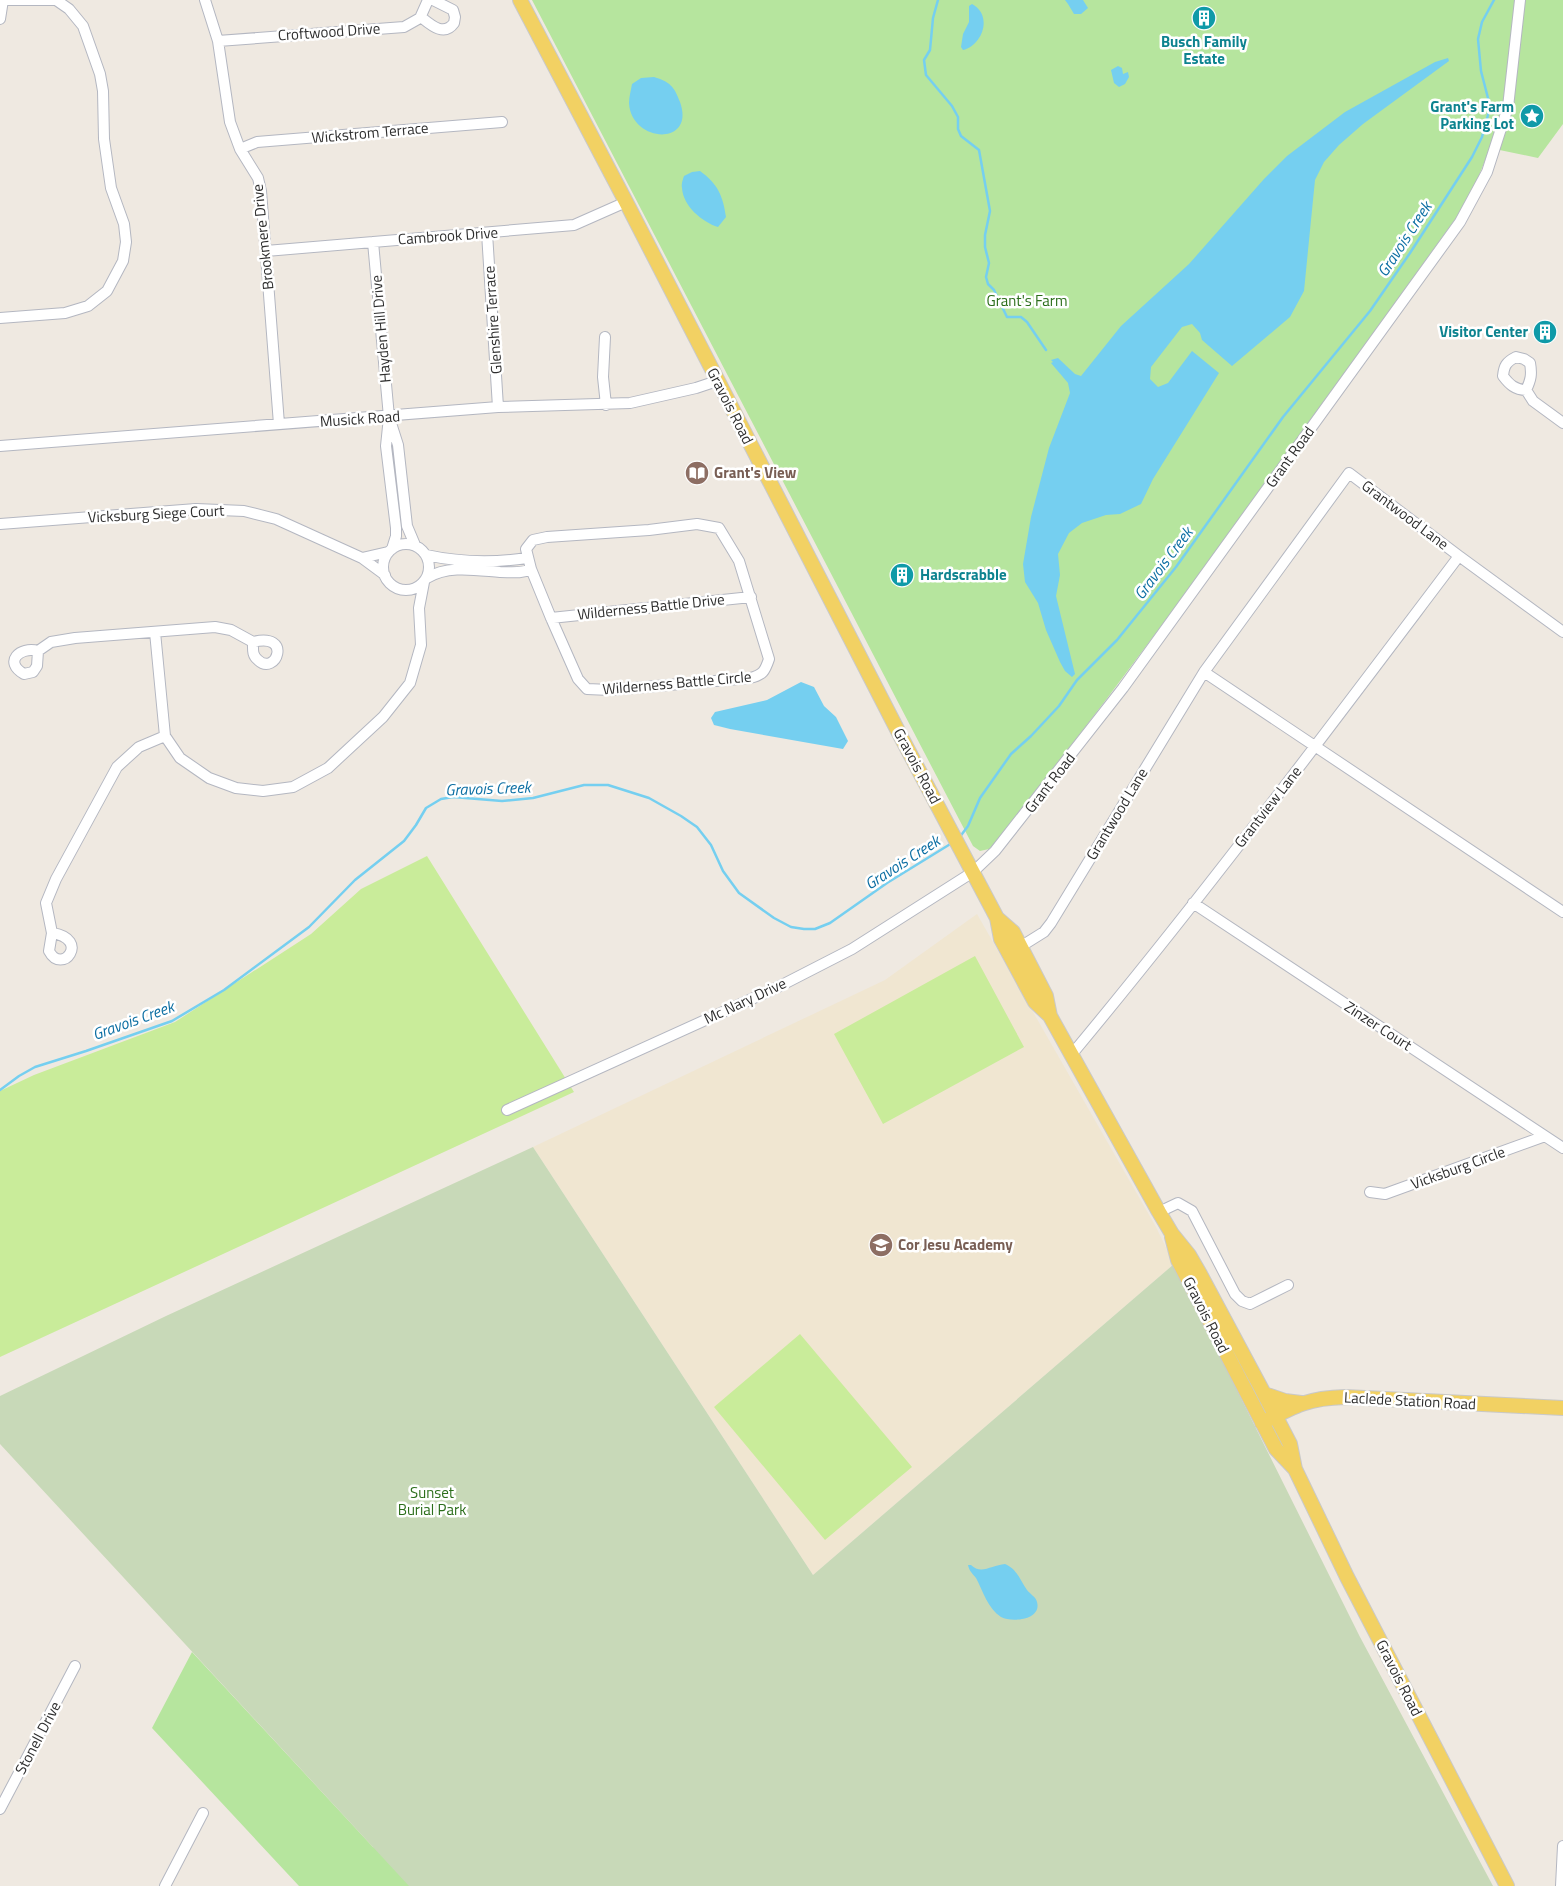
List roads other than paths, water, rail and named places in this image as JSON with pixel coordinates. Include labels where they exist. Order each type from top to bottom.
[{"type":"main road","name":"Gravois Road","points":[[520,0],[997,918],[1001,939],[1035,1002],[1050,1016],[1172,1234],[1189,1255],[1200,1274],[1276,1416],[1290,1444],[1295,1469],[1359,1600],[1507,1886]]},
{"type":"main road","name":"Gravois Road","points":[[997,918],[1013,932],[1046,996],[1050,1016]]},
{"type":"main road","name":"Gravois Road","points":[[1172,1234],[1178,1260],[1262,1423],[1276,1449],[1295,1469]]},
{"type":"main road","points":[[1264,1394],[1284,1401],[1301,1403]]},
{"type":"main road","name":"Laclede Station Road","points":[[1262,1423],[1301,1403],[1319,1398],[1345,1397],[1563,1408]]},
{"type":"street","points":[[0,19],[3,0],[56,0],[76,15],[83,26],[93,50],[103,91],[104,139],[111,188],[124,224],[126,242],[123,261],[106,291],[88,306],[65,313],[0,318]]},
{"type":"street","name":"Brookmere Drive","points":[[205,0],[218,41],[230,122],[240,148],[258,178],[261,190],[279,424]]},
{"type":"street","points":[[430,0],[453,10],[454,24],[446,29],[439,30],[421,17],[430,0]]},
{"type":"street","name":"Grant Road","points":[[973,872],[1006,839],[1123,688],[1460,222],[1487,172],[1504,122],[1511,96],[1520,0]]},
{"type":"street","name":"Croftwood Drive","points":[[218,41],[404,26],[413,23],[421,17]]},
{"type":"street","name":"Wickstrom Terrace","points":[[240,148],[258,142],[502,122]]},
{"type":"street","name":"Cambrook Drive","points":[[266,251],[574,225],[626,202]]},
{"type":"street","name":"Glenshire Terrace","points":[[487,233],[498,407]]},
{"type":"street","name":"Hayden Hill Drive","points":[[373,242],[389,417]]},
{"type":"street","points":[[605,337],[603,378],[606,405]]},
{"type":"street","name":"Musick Road","points":[[0,446],[498,407],[606,405],[655,398],[717,381]]},
{"type":"street","points":[[1526,390],[1533,402],[1563,423]]},
{"type":"street","points":[[389,417],[398,445],[407,526],[415,546],[426,555],[438,557],[506,561],[527,558]]},
{"type":"street","points":[[389,417],[386,446],[396,536],[384,561],[384,575],[393,586],[402,590],[419,608]]},
{"type":"street","name":"Grantwood Lane","points":[[1020,947],[1044,932],[1051,923],[1204,672],[1349,473],[1563,632]]},
{"type":"street","name":"Vicksburg Siege Court","points":[[0,524],[196,510],[244,511],[276,519],[362,558],[384,575]]},
{"type":"street","name":"Wilderness Battle Circle","points":[[697,524],[712,525],[719,528],[739,561],[769,659],[765,670],[761,675],[750,678],[610,690],[587,688],[578,679],[527,558],[526,549],[533,540],[547,537],[649,530],[697,524]]},
{"type":"street","points":[[362,558],[390,550],[400,544],[415,546]]},
{"type":"street","points":[[155,632],[165,736],[180,758],[209,778],[236,788],[263,791],[293,787],[328,768],[383,717],[410,682],[421,644],[419,608],[429,564],[426,555]]},
{"type":"street","name":"Grantview Lane","points":[[1072,1054],[1315,747],[1459,556]]},
{"type":"street","points":[[402,590],[412,590],[438,571],[452,569],[515,573],[531,569]]},
{"type":"street","name":"Wilderness Battle Drive","points":[[551,618],[750,596]]},
{"type":"street","points":[[38,651],[51,642],[75,638],[215,627],[231,630],[253,642]]},
{"type":"street","points":[[1204,672],[1563,912]]},
{"type":"street","points":[[52,933],[46,903],[56,879],[117,768],[139,747],[165,736]]},
{"type":"street","name":"Mc Nary Drive","points":[[507,1110],[793,979],[852,949],[973,872]]},
{"type":"street","name":"Zinzer Court","points":[[1193,903],[1563,1148]]},
{"type":"street","name":"Vicksburg Circle","points":[[1370,1192],[1385,1194],[1545,1136]]},
{"type":"street","points":[[1159,1212],[1178,1203],[1192,1211],[1235,1294],[1242,1301],[1250,1304],[1288,1285]]},
{"type":"street","name":"Stonell Drive","points":[[0,1809],[75,1666]]},
{"type":"street","points":[[165,1886],[203,1814]]},
{"type":"street","points":[[1561,1886],[1563,1846]]},
{"type":"water","points":[[1065,0],[1083,0],[1088,8],[1081,14],[1074,14]]},
{"type":"water","points":[[972,4],[982,15],[983,29],[976,42],[963,50],[961,47],[963,34],[969,22],[969,6]]},
{"type":"water","points":[[1448,58],[1449,61],[1363,124],[1339,145],[1324,162],[1315,180],[1304,291],[1290,317],[1232,366],[1202,340],[1200,333],[1192,324],[1182,327],[1151,367],[1150,379],[1158,387],[1168,383],[1192,351],[1219,373],[1153,479],[1141,504],[1120,514],[1106,515],[1082,523],[1069,533],[1058,554],[1060,575],[1056,596],[1075,674],[1072,677],[1065,671],[1060,662],[1046,630],[1038,603],[1025,582],[1023,564],[1031,517],[1049,448],[1070,393],[1068,383],[1051,363],[1053,362],[1051,360],[1058,358],[1075,374],[1081,376],[1121,326],[1189,264],[1264,179],[1287,156],[1345,112],[1435,62]]},
{"type":"water","points":[[1118,66],[1122,68],[1123,74],[1128,72],[1129,77],[1125,84],[1119,87],[1114,83],[1111,70]]},
{"type":"water","points":[[654,77],[671,85],[680,102],[682,117],[679,127],[671,133],[650,132],[640,126],[632,116],[629,103],[632,84],[641,78]]},
{"type":"water","points":[[700,171],[719,191],[723,203],[726,217],[718,227],[694,212],[683,195],[682,185],[684,176]]},
{"type":"water","points":[[801,682],[814,687],[824,706],[836,717],[848,741],[843,749],[714,725],[711,718],[715,712],[767,700]]},
{"type":"water","points":[[1005,1564],[1015,1572],[1037,1602],[1035,1613],[1025,1619],[1006,1619],[996,1614],[989,1605],[968,1565],[983,1569]]},
{"type":"waterway","points":[[938,0],[933,18],[930,50],[924,60],[926,75],[952,106],[958,117],[958,129],[961,136],[979,150],[990,211],[985,235],[985,247],[989,263],[986,277],[988,284],[994,290],[1007,317],[1021,317],[1027,322],[1046,350]]},
{"type":"waterway","name":"Gravois Creek","points":[[959,838],[968,826],[980,798],[1011,754],[1059,706],[1077,680],[1117,640],[1176,567],[1283,417],[1370,311],[1472,157],[1482,137],[1488,115],[1489,102],[1481,71],[1478,39],[1482,22],[1494,0]]},
{"type":"waterway","name":"Gravois Creek","points":[[0,1090],[35,1067],[172,1021],[224,990],[309,927],[355,880],[404,841],[426,808],[441,799],[453,797],[502,801],[533,798],[584,785],[608,785],[649,798],[697,827],[711,845],[723,871],[739,893],[774,918],[791,927],[804,929],[815,929],[830,923],[887,883],[952,843]]},
{"type":"place","name":"Busch Family Estate","points":[[1204,18]]},
{"type":"place","name":"Grant's Farm Parking Lot","points":[[1532,116]]},
{"type":"place","name":"Visitor Center","points":[[1545,332]]},
{"type":"place","name":"Grant's View","points":[[697,473]]},
{"type":"place","name":"Hardscrabble","points":[[902,575]]},
{"type":"place","name":"Cor Jesu Academy","points":[[881,1245]]},
{"type":"park label","name":"Grant's Farm","points":[[1027,301]]},
{"type":"park label","name":"Sunset Burial Park","points":[[432,1502]]}]
